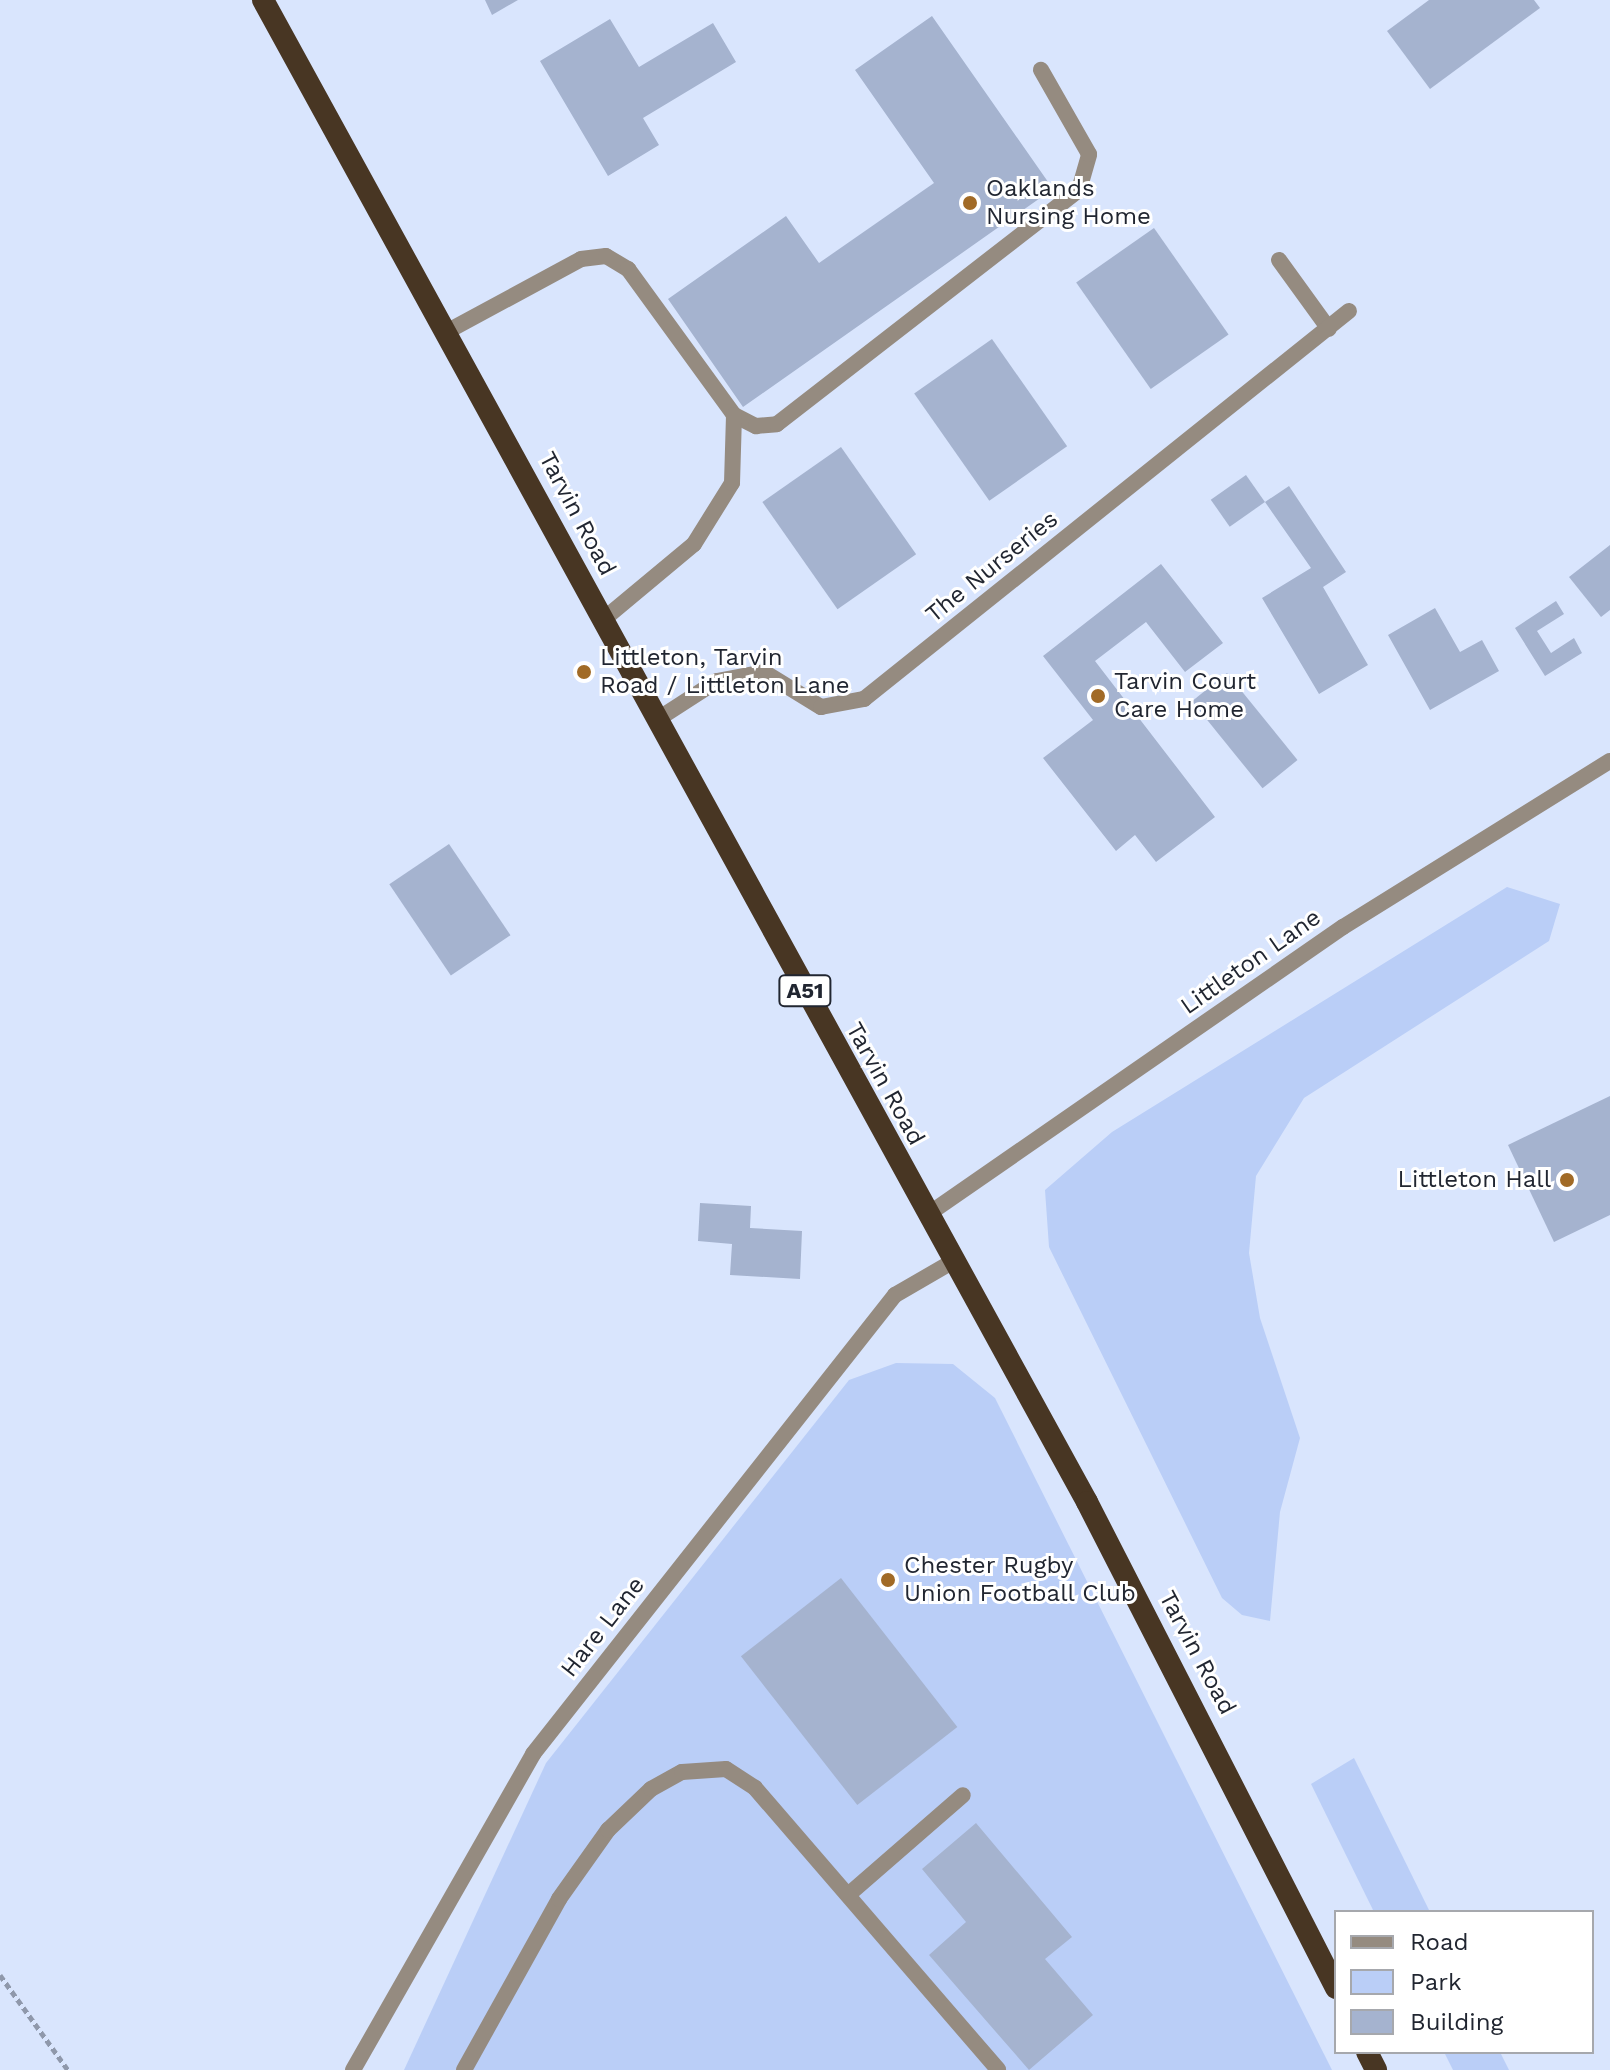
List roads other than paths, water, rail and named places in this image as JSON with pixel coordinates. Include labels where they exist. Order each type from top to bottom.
[{"type":"highway","name":"Tarvin Road","points":[[263,0],[448,331],[1205,1723],[1334,1984]]},
{"type":"street","points":[[448,331],[581,259],[606,256],[628,269],[734,415],[756,426],[785,420],[1079,190],[1089,154],[1041,70]]},
{"type":"street","points":[[1279,260],[1329,329]]},
{"type":"street","name":"The Nurseries","points":[[658,719],[717,681],[764,672],[821,707],[864,699],[1349,311]]},
{"type":"street","points":[[604,619],[694,544],[732,483],[734,415]]},
{"type":"street","name":"Littleton Lane","points":[[927,1215],[1343,927],[1610,761]]},
{"type":"street","name":"Hare Lane","points":[[353,2070],[533,1754],[895,1295],[952,1262]]},
{"type":"street","points":[[464,2070],[559,1899],[600,1841],[651,1789],[682,1772],[726,1769],[755,1788],[998,2070]]},
{"type":"street","points":[[848,1895],[963,1795]]},
{"type":"place","name":"Oaklands Nursing Home","points":[[970,203]]},
{"type":"place","name":"Littleton, Tarvin Road / Littleton Lane","points":[[584,672]]},
{"type":"place","name":"Tarvin Court Care Home","points":[[1098,696]]},
{"type":"place","name":"Littleton Hall","points":[[1567,1180]]},
{"type":"place","name":"Chester Rugby Union Football Club","points":[[888,1580]]}]
